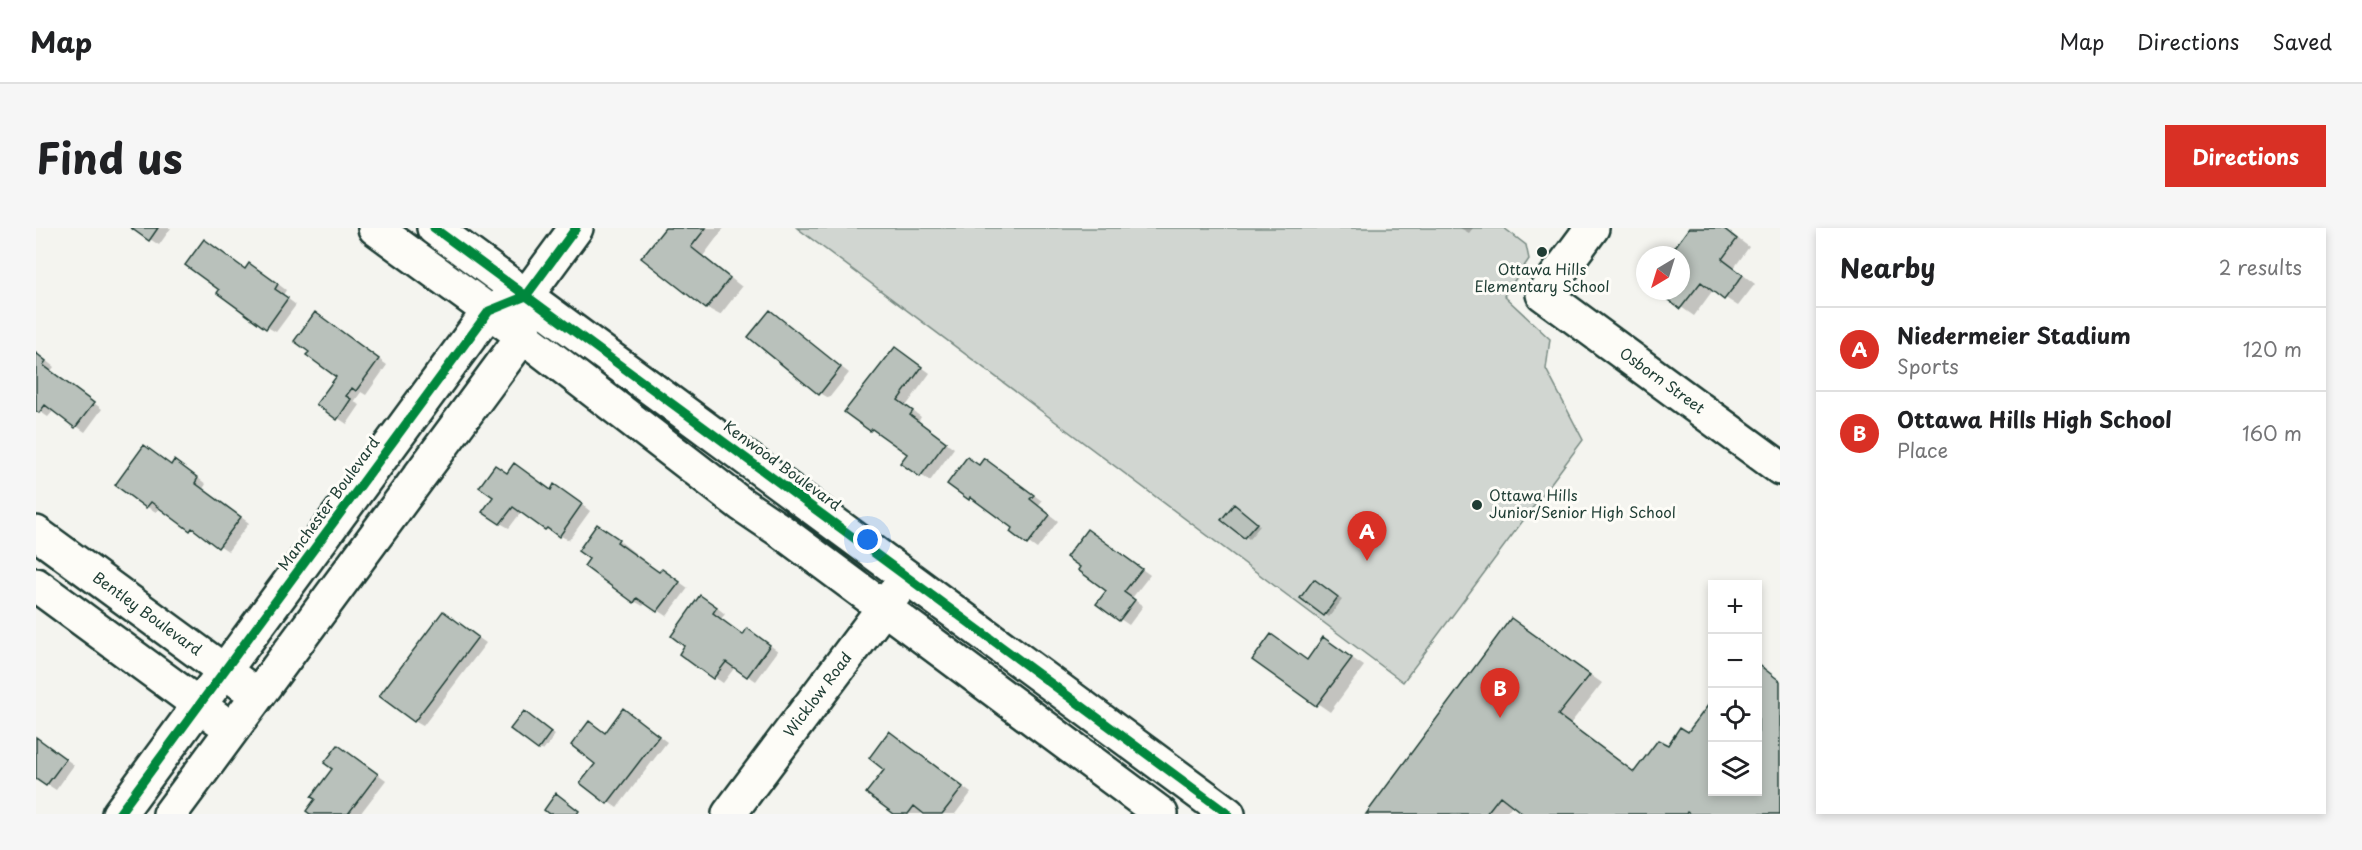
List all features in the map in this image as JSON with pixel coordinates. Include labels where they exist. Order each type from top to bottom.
[{"type":"street","points":[[375,228],[523,336],[741,504],[781,531],[1161,814]]},
{"type":"street","name":"Kenwood Boulevard","points":[[434,228],[1228,814]]},
{"type":"street","points":[[489,311],[526,296],[576,228]]},
{"type":"street","name":"Osborn Street","points":[[1592,228],[1544,294],[1780,468]]},
{"type":"street","points":[[170,814],[523,336],[526,296]]},
{"type":"street","name":"Manchester Boulevard","points":[[119,814],[489,311]]},
{"type":"street","name":"Bentley Boulevard","points":[[36,532],[258,696]]},
{"type":"street","name":"Wicklow Road","points":[[729,814],[906,576]]},
{"type":"street","points":[[36,585],[232,730]]},
{"type":"shaded area","points":[[797,228],[1504,228],[1526,245],[1529,259],[1504,296],[1550,339],[1546,369],[1583,440],[1403,682]]},
{"type":"building","points":[[131,228],[158,228],[149,241]]},
{"type":"building","points":[[665,228],[706,228],[691,247],[730,278],[706,309],[641,258]]},
{"type":"building","points":[[1689,228],[1723,228],[1737,239],[1722,259],[1743,275],[1724,300],[1701,282],[1690,296],[1690,246],[1676,246]]},
{"type":"building","points":[[204,239],[245,269],[249,263],[278,284],[275,289],[288,298],[266,329],[217,293],[219,290],[185,265]]},
{"type":"building","points":[[1668,300],[1687,300],[1680,309]]},
{"type":"building","points":[[770,310],[841,367],[819,395],[748,337]]},
{"type":"building","points":[[315,312],[379,359],[356,391],[352,388],[346,396],[351,399],[337,420],[316,404],[336,377],[306,355],[309,352],[294,341]]},
{"type":"building","points":[[895,347],[922,367],[898,400],[913,411],[910,415],[946,442],[920,477],[900,463],[907,454],[844,412]]},
{"type":"building","points":[[36,353],[46,361],[43,365],[94,403],[75,428],[45,405],[39,413],[36,411]]},
{"type":"building","points":[[144,445],[171,465],[174,460],[198,478],[195,483],[241,517],[218,548],[192,528],[190,531],[151,502],[146,508],[115,485]]},
{"type":"building","points":[[967,457],[979,465],[984,458],[1034,495],[1030,499],[1050,515],[1027,545],[1010,532],[1012,528],[970,497],[969,500],[947,484]]},
{"type":"building","points":[[514,463],[551,490],[554,484],[582,504],[559,537],[513,507],[500,524],[482,512],[493,497],[479,487],[495,465],[507,473]]},
{"type":"building","points":[[1234,504],[1257,523],[1244,538],[1221,520]]},
{"type":"building","points":[[597,524],[619,539],[617,542],[659,572],[662,569],[680,582],[657,612],[637,598],[634,603],[584,566],[589,559],[578,551]]},
{"type":"building","points":[[1087,529],[1142,569],[1124,592],[1135,600],[1119,621],[1096,604],[1106,591],[1078,570],[1080,567],[1066,557]]},
{"type":"building","points":[[1314,579],[1338,597],[1324,616],[1300,598]]},
{"type":"building","points":[[700,595],[717,607],[713,613],[743,635],[747,628],[770,645],[747,677],[726,662],[713,679],[679,654],[684,646],[671,636]]},
{"type":"building","points":[[443,611],[478,637],[414,722],[379,696]]},
{"type":"building","points":[[1511,618],[1590,675],[1558,715],[1634,772],[1658,740],[1668,745],[1680,727],[1688,732],[1708,705],[1708,796],[1762,796],[1762,667],[1780,681],[1780,814],[1690,814],[1687,812],[1686,814],[1523,814],[1500,796],[1486,814],[1366,814]]},
{"type":"building","points":[[1271,634],[1307,660],[1323,637],[1352,658],[1316,706],[1252,660]]},
{"type":"building","points":[[623,708],[659,736],[607,804],[580,783],[595,764],[571,745],[589,721],[605,733]]},
{"type":"building","points":[[524,711],[551,732],[538,750],[510,729]]},
{"type":"building","points":[[889,731],[963,787],[942,814],[924,814],[914,806],[908,814],[894,814],[866,793],[884,770],[869,758]]},
{"type":"building","points":[[36,737],[66,759],[46,786],[36,779]]},
{"type":"building","points":[[338,745],[378,774],[348,814],[310,814],[306,811],[315,799],[311,797],[332,769],[324,763]]},
{"type":"building","points":[[556,793],[579,811],[577,814],[549,814],[544,810]]},
{"type":"cycle path","points":[[434,228],[1228,814]]},
{"type":"cycle path","points":[[119,814],[489,311],[526,296],[576,228]]},
{"type":"place","name":"Ottawa Hills Elementary School","points":[[1542,252]]},
{"type":"place","name":"Ottawa Hills Junior/Senior High School","points":[[1477,505]]},
{"type":"place","name":"Niedermeier Stadium","points":[[1367,561]]},
{"type":"place","name":"Ottawa Hills High School","points":[[1500,718]]}]
